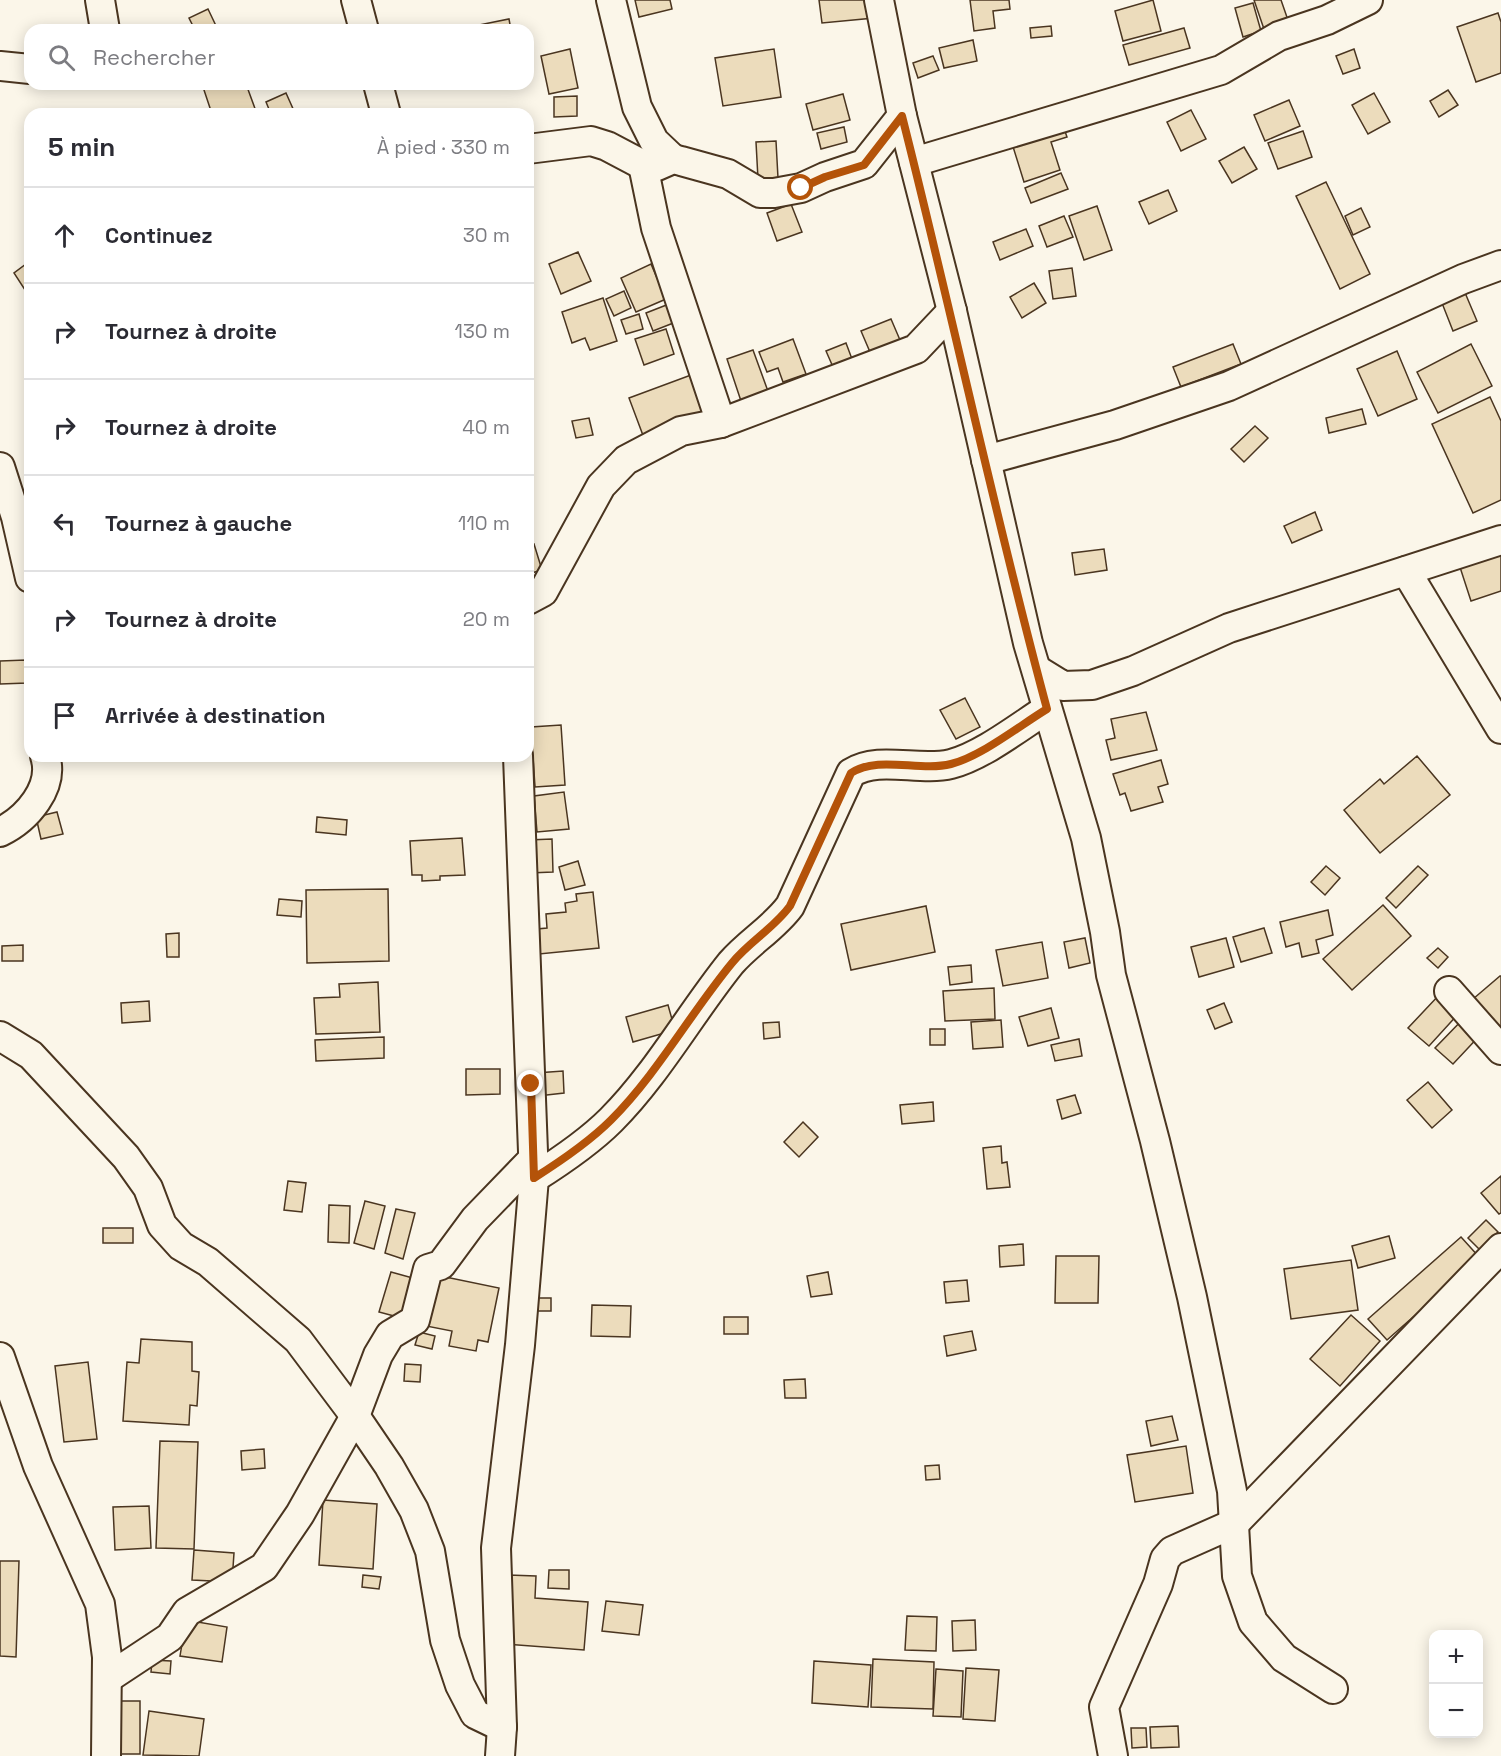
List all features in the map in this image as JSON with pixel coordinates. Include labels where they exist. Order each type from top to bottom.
[{"type":"street","points":[[100,0],[104,24]]},
{"type":"street","points":[[356,0],[362,24]]},
{"type":"street","points":[[611,0],[637,107],[654,141],[673,159],[728,174],[760,194],[787,191],[864,165],[902,116]]},
{"type":"street","points":[[879,0],[902,116],[952,311],[1028,643],[1086,838],[1113,987],[1155,1141],[1192,1297],[1232,1491],[1237,1576],[1253,1622],[1284,1658],[1333,1689]]},
{"type":"street","points":[[914,162],[1221,70],[1279,36],[1359,3]]},
{"type":"street","points":[[0,66],[24,68]]},
{"type":"street","points":[[380,90],[384,108]]},
{"type":"street","points":[[534,148],[591,141],[607,146],[643,165],[657,166],[673,159]]},
{"type":"street","points":[[643,165],[656,228],[721,423]]},
{"type":"street","points":[[986,460],[1115,425],[1229,386],[1463,279],[1501,265]]},
{"type":"street","points":[[534,597],[543,592],[601,486],[626,460],[681,431],[721,423],[916,349],[952,311]]},
{"type":"street","points":[[0,467],[24,552]]},
{"type":"street","points":[[1037,670],[1063,686],[1092,684],[1133,671],[1229,628],[1501,540]]},
{"type":"street","points":[[1406,571],[1501,729]]},
{"type":"street","points":[[108,1678],[170,1637],[187,1612],[264,1567],[300,1514],[355,1416],[378,1354],[390,1335],[415,1320],[428,1269],[441,1265],[475,1219],[534,1168],[570,1155],[633,1096],[733,961],[784,915],[851,773],[864,766],[950,765],[987,746],[1047,709]]},
{"type":"street","points":[[0,832],[8,828],[38,799],[47,783],[45,762]]},
{"type":"street","points":[[500,1756],[502,1727],[496,1548],[520,1345],[534,1168],[518,762]]},
{"type":"street","points":[[1449,991],[1501,1050]]},
{"type":"street","points":[[0,1035],[31,1054],[126,1157],[148,1188],[162,1225],[181,1246],[208,1262],[298,1340],[355,1416],[389,1466],[414,1510],[430,1551],[445,1640],[460,1685],[475,1713],[502,1727]]},
{"type":"street","points":[[1113,1756],[1104,1707],[1158,1584],[1165,1559],[1172,1551],[1235,1523],[1501,1248]]},
{"type":"street","points":[[0,1357],[38,1466],[100,1604],[108,1678],[106,1756]]},
{"type":"building","points":[[635,0],[670,0],[672,9],[639,17]]},
{"type":"building","points":[[819,0],[873,0],[874,18],[822,23]]},
{"type":"building","points":[[970,0],[1009,0],[1010,9],[993,11],[995,28],[974,31]]},
{"type":"building","points":[[1153,0],[1161,31],[1123,41],[1115,11]]},
{"type":"building","points":[[1254,0],[1281,0],[1289,23],[1265,32]]},
{"type":"building","points":[[1253,3],[1261,31],[1243,37],[1235,8]]},
{"type":"building","points":[[208,9],[215,24],[192,24],[189,18]]},
{"type":"building","points":[[1498,13],[1501,22],[1501,73],[1476,82],[1457,27]]},
{"type":"building","points":[[509,19],[510,24],[484,24]]},
{"type":"building","points":[[1051,26],[1052,36],[1031,38],[1030,28]]},
{"type":"building","points":[[1184,28],[1190,48],[1129,65],[1123,45]]},
{"type":"building","points":[[973,40],[977,61],[944,68],[939,48]]},
{"type":"building","points":[[570,49],[578,88],[549,94],[541,56]]},
{"type":"building","points":[[774,49],[781,97],[723,106],[715,58]]},
{"type":"building","points":[[1354,49],[1360,68],[1343,74],[1336,56]]},
{"type":"building","points":[[933,56],[939,70],[918,78],[913,63]]},
{"type":"building","points":[[204,90],[248,90],[255,108],[210,108]]},
{"type":"building","points":[[1448,90],[1458,105],[1439,117],[1430,101]]},
{"type":"building","points":[[286,93],[293,108],[268,108],[266,102]]},
{"type":"building","points":[[1374,93],[1390,122],[1368,134],[1352,105]]},
{"type":"building","points":[[843,94],[850,120],[813,130],[806,104]]},
{"type":"building","points":[[577,96],[577,116],[554,117],[554,97]]},
{"type":"building","points":[[1289,100],[1300,126],[1265,141],[1254,115]]},
{"type":"building","points":[[1191,110],[1206,139],[1181,151],[1167,122]]},
{"type":"building","points":[[1061,120],[1067,137],[1051,142],[1060,170],[1024,182],[1010,137]]},
{"type":"building","points":[[844,127],[847,142],[821,149],[817,133]]},
{"type":"building","points":[[1303,131],[1312,157],[1278,169],[1268,143]]},
{"type":"building","points":[[776,141],[778,178],[758,179],[756,142]]},
{"type":"building","points":[[1244,147],[1257,169],[1232,183],[1219,161]]},
{"type":"building","points":[[1061,173],[1068,189],[1031,203],[1025,188]]},
{"type":"building","points":[[1326,182],[1370,274],[1340,289],[1296,196]]},
{"type":"building","points":[[1168,190],[1177,211],[1149,224],[1139,202]]},
{"type":"building","points":[[791,204],[802,232],[777,241],[767,213]]},
{"type":"building","points":[[1097,206],[1112,250],[1084,260],[1069,216]]},
{"type":"building","points":[[1361,208],[1370,227],[1353,235],[1345,216]]},
{"type":"building","points":[[1064,216],[1073,237],[1047,247],[1039,226]]},
{"type":"building","points":[[1026,229],[1033,246],[1000,260],[993,242]]},
{"type":"building","points":[[578,252],[591,281],[561,294],[549,264]]},
{"type":"building","points":[[651,264],[666,299],[636,312],[621,278]]},
{"type":"building","points":[[24,266],[24,288],[14,273]]},
{"type":"building","points":[[1072,268],[1076,296],[1053,299],[1049,271]]},
{"type":"building","points":[[1034,283],[1046,303],[1022,318],[1010,297]]},
{"type":"building","points":[[1463,288],[1477,321],[1453,331],[1440,298]]},
{"type":"building","points":[[624,291],[631,308],[614,316],[606,299]]},
{"type":"building","points":[[603,298],[617,341],[590,350],[585,338],[572,343],[562,312]]},
{"type":"building","points":[[674,302],[681,320],[653,331],[646,313]]},
{"type":"building","points":[[639,314],[643,329],[626,334],[621,320]]},
{"type":"building","points":[[891,319],[900,340],[870,352],[861,331]]},
{"type":"building","points":[[666,329],[674,354],[644,365],[635,339]]},
{"type":"building","points":[[793,339],[806,374],[783,382],[778,368],[767,372],[759,352]]},
{"type":"building","points":[[846,343],[852,359],[833,367],[826,351]]},
{"type":"building","points":[[1233,344],[1241,364],[1181,387],[1173,367]]},
{"type":"building","points":[[1471,344],[1492,386],[1438,413],[1417,372]]},
{"type":"building","points":[[753,350],[769,394],[742,404],[727,359]]},
{"type":"building","points":[[1397,351],[1417,399],[1378,416],[1357,369]]},
{"type":"building","points":[[691,375],[706,415],[644,438],[629,398]]},
{"type":"building","points":[[1490,397],[1501,421],[1501,500],[1473,513],[1432,424]]},
{"type":"building","points":[[1362,409],[1366,424],[1329,433],[1326,418]]},
{"type":"building","points":[[589,418],[593,435],[576,438],[572,421]]},
{"type":"building","points":[[1255,426],[1268,438],[1244,462],[1231,449]]},
{"type":"building","points":[[1315,512],[1322,530],[1292,543],[1284,526]]},
{"type":"building","points":[[534,544],[542,570],[534,572]]},
{"type":"building","points":[[1501,544],[1501,591],[1471,601],[1457,558]]},
{"type":"building","points":[[1104,549],[1107,570],[1075,575],[1072,553]]},
{"type":"building","points":[[24,660],[24,683],[0,684],[0,661]]},
{"type":"building","points":[[965,698],[980,727],[956,739],[940,710]]},
{"type":"building","points":[[1146,712],[1157,750],[1111,760],[1106,740],[1115,738],[1111,719]]},
{"type":"building","points":[[561,725],[565,785],[535,787],[534,727]]},
{"type":"building","points":[[1417,756],[1450,795],[1380,853],[1344,810],[1380,779],[1384,784]]},
{"type":"building","points":[[1161,760],[1168,784],[1158,787],[1163,802],[1131,811],[1125,793],[1120,795],[1113,774]]},
{"type":"building","points":[[564,792],[569,829],[537,832],[534,796]]},
{"type":"building","points":[[57,812],[63,834],[41,839],[36,817]]},
{"type":"building","points":[[317,817],[347,820],[346,835],[316,832]]},
{"type":"building","points":[[462,838],[465,875],[440,876],[440,880],[422,881],[422,875],[412,875],[410,841]]},
{"type":"building","points":[[552,839],[553,872],[529,873],[528,840]]},
{"type":"building","points":[[578,861],[585,885],[565,890],[559,867]]},
{"type":"building","points":[[1326,866],[1340,878],[1325,895],[1311,882]]},
{"type":"building","points":[[1418,866],[1428,875],[1396,908],[1386,898]]},
{"type":"building","points":[[388,889],[389,961],[307,963],[306,890]]},
{"type":"building","points":[[593,892],[599,948],[539,954],[537,929],[547,928],[546,914],[566,912],[565,903],[577,901],[576,894]]},
{"type":"building","points":[[279,899],[302,901],[301,917],[277,915]]},
{"type":"building","points":[[1383,905],[1411,936],[1352,990],[1323,959]]},
{"type":"building","points":[[926,906],[935,952],[851,970],[841,924]]},
{"type":"building","points":[[1328,910],[1333,935],[1316,940],[1319,953],[1302,957],[1299,943],[1286,947],[1280,922]]},
{"type":"building","points":[[1264,928],[1272,953],[1241,962],[1233,937]]},
{"type":"building","points":[[179,933],[179,957],[167,957],[166,934]]},
{"type":"building","points":[[1085,938],[1090,963],[1069,968],[1064,942]]},
{"type":"building","points":[[1226,938],[1234,967],[1199,977],[1191,947]]},
{"type":"building","points":[[1042,942],[1048,978],[1003,986],[996,950]]},
{"type":"building","points":[[23,945],[23,961],[2,961],[2,946]]},
{"type":"building","points":[[1438,948],[1448,957],[1438,968],[1427,958]]},
{"type":"building","points":[[971,965],[972,982],[950,985],[948,967]]},
{"type":"building","points":[[1501,976],[1501,1047],[1466,1005]]},
{"type":"building","points":[[378,982],[380,1032],[316,1034],[314,998],[340,997],[339,984]]},
{"type":"building","points":[[994,988],[995,1019],[945,1021],[943,991]]},
{"type":"building","points":[[1440,994],[1460,1012],[1429,1046],[1408,1028]]},
{"type":"building","points":[[149,1001],[150,1021],[122,1023],[121,1003]]},
{"type":"building","points":[[1224,1003],[1232,1022],[1215,1029],[1207,1010]]},
{"type":"building","points":[[668,1005],[675,1030],[633,1042],[626,1017]]},
{"type":"building","points":[[1051,1008],[1059,1038],[1028,1046],[1019,1017]]},
{"type":"building","points":[[1466,1016],[1483,1032],[1453,1064],[1435,1048]]},
{"type":"building","points":[[1001,1020],[1003,1047],[973,1049],[971,1022]]},
{"type":"building","points":[[779,1022],[780,1037],[764,1039],[763,1023]]},
{"type":"building","points":[[930,1029],[945,1029],[945,1045],[930,1045]]},
{"type":"building","points":[[384,1037],[384,1058],[316,1061],[315,1040]]},
{"type":"building","points":[[1079,1039],[1082,1056],[1055,1061],[1051,1045]]},
{"type":"building","points":[[466,1069],[500,1069],[500,1094],[466,1095]]},
{"type":"building","points":[[563,1071],[564,1093],[538,1096],[536,1073]]},
{"type":"building","points":[[1428,1082],[1452,1110],[1432,1128],[1407,1100]]},
{"type":"building","points":[[1075,1095],[1081,1113],[1062,1119],[1057,1100]]},
{"type":"building","points":[[933,1102],[934,1121],[902,1124],[900,1105]]},
{"type":"building","points":[[803,1122],[818,1137],[799,1157],[784,1142]]},
{"type":"building","points":[[1001,1146],[1002,1163],[1007,1162],[1010,1187],[987,1189],[983,1148]]},
{"type":"building","points":[[1501,1176],[1501,1213],[1499,1214],[1481,1193]]},
{"type":"building","points":[[288,1181],[306,1183],[302,1212],[284,1210]]},
{"type":"building","points":[[365,1201],[385,1206],[374,1249],[354,1243]]},
{"type":"building","points":[[329,1205],[350,1206],[349,1243],[328,1242]]},
{"type":"building","points":[[396,1209],[415,1213],[403,1259],[385,1253]]},
{"type":"building","points":[[1486,1220],[1498,1232],[1480,1250],[1468,1238]]},
{"type":"building","points":[[103,1228],[133,1228],[133,1243],[103,1243]]},
{"type":"building","points":[[1389,1236],[1395,1258],[1358,1268],[1352,1246]]},
{"type":"building","points":[[1461,1237],[1480,1258],[1387,1340],[1368,1319]]},
{"type":"building","points":[[1023,1244],[1024,1265],[1000,1267],[999,1246]]},
{"type":"building","points":[[1056,1256],[1099,1256],[1098,1303],[1055,1303]]},
{"type":"building","points":[[1351,1260],[1358,1310],[1291,1319],[1284,1269]]},
{"type":"building","points":[[391,1272],[420,1280],[409,1320],[379,1312]]},
{"type":"building","points":[[828,1272],[832,1294],[811,1297],[807,1276]]},
{"type":"building","points":[[431,1274],[499,1288],[488,1342],[478,1340],[476,1351],[449,1346],[452,1331],[421,1325]]},
{"type":"building","points":[[967,1280],[969,1301],[946,1303],[944,1282]]},
{"type":"building","points":[[535,1298],[551,1298],[551,1311],[535,1311]]},
{"type":"building","points":[[592,1305],[631,1306],[630,1337],[591,1336]]},
{"type":"building","points":[[1351,1315],[1380,1341],[1340,1386],[1310,1359]]},
{"type":"building","points":[[724,1317],[748,1317],[748,1334],[724,1334]]},
{"type":"building","points":[[972,1331],[976,1350],[947,1356],[944,1336]]},
{"type":"building","points":[[419,1332],[435,1336],[432,1349],[415,1345]]},
{"type":"building","points":[[141,1339],[192,1342],[192,1371],[199,1372],[197,1406],[190,1405],[189,1425],[123,1421],[127,1362],[139,1363]]},
{"type":"building","points":[[88,1362],[97,1439],[64,1442],[55,1366]]},
{"type":"building","points":[[405,1364],[421,1365],[420,1382],[404,1381]]},
{"type":"building","points":[[805,1379],[806,1398],[785,1398],[784,1380]]},
{"type":"building","points":[[1172,1416],[1178,1440],[1151,1446],[1146,1421]]},
{"type":"building","points":[[160,1441],[198,1442],[194,1549],[156,1548]]},
{"type":"building","points":[[1186,1446],[1193,1493],[1135,1502],[1127,1455]]},
{"type":"building","points":[[264,1449],[265,1468],[242,1470],[241,1451]]},
{"type":"building","points":[[939,1465],[940,1479],[926,1480],[925,1466]]},
{"type":"building","points":[[323,1500],[377,1504],[373,1569],[319,1565]]},
{"type":"building","points":[[149,1506],[151,1548],[115,1550],[113,1507]]},
{"type":"building","points":[[194,1550],[234,1553],[232,1582],[192,1580]]},
{"type":"building","points":[[0,1561],[19,1561],[16,1657],[0,1656]]},
{"type":"building","points":[[549,1570],[569,1570],[569,1589],[548,1588]]},
{"type":"building","points":[[363,1575],[381,1577],[379,1589],[362,1587]]},
{"type":"building","points":[[508,1575],[536,1576],[535,1598],[588,1602],[584,1650],[504,1644]]},
{"type":"building","points":[[606,1601],[643,1605],[639,1635],[602,1631]]},
{"type":"building","points":[[907,1616],[937,1617],[936,1651],[905,1650]]},
{"type":"building","points":[[186,1620],[227,1627],[222,1662],[180,1656]]},
{"type":"building","points":[[975,1620],[976,1650],[953,1651],[952,1621]]},
{"type":"building","points":[[873,1659],[934,1662],[933,1709],[871,1707]]},
{"type":"building","points":[[152,1660],[171,1661],[170,1674],[151,1672]]},
{"type":"building","points":[[814,1661],[871,1665],[868,1707],[812,1703]]},
{"type":"building","points":[[966,1668],[999,1670],[995,1721],[963,1719]]},
{"type":"building","points":[[936,1669],[963,1671],[961,1717],[933,1716]]},
{"type":"building","points":[[114,1701],[140,1701],[140,1754],[114,1754]]},
{"type":"building","points":[[149,1711],[204,1719],[199,1756],[143,1755]]},
{"type":"building","points":[[1178,1726],[1179,1747],[1151,1748],[1150,1727]]},
{"type":"building","points":[[1131,1728],[1146,1728],[1147,1747],[1132,1748]]},
{"type":"route","points":[[531,1084],[534,1178],[570,1155],[633,1096],[733,961],[784,915],[851,773],[864,766],[950,765],[987,746],[1047,709],[1028,643],[952,311],[902,116],[864,165],[825,177],[801,188]]}]
